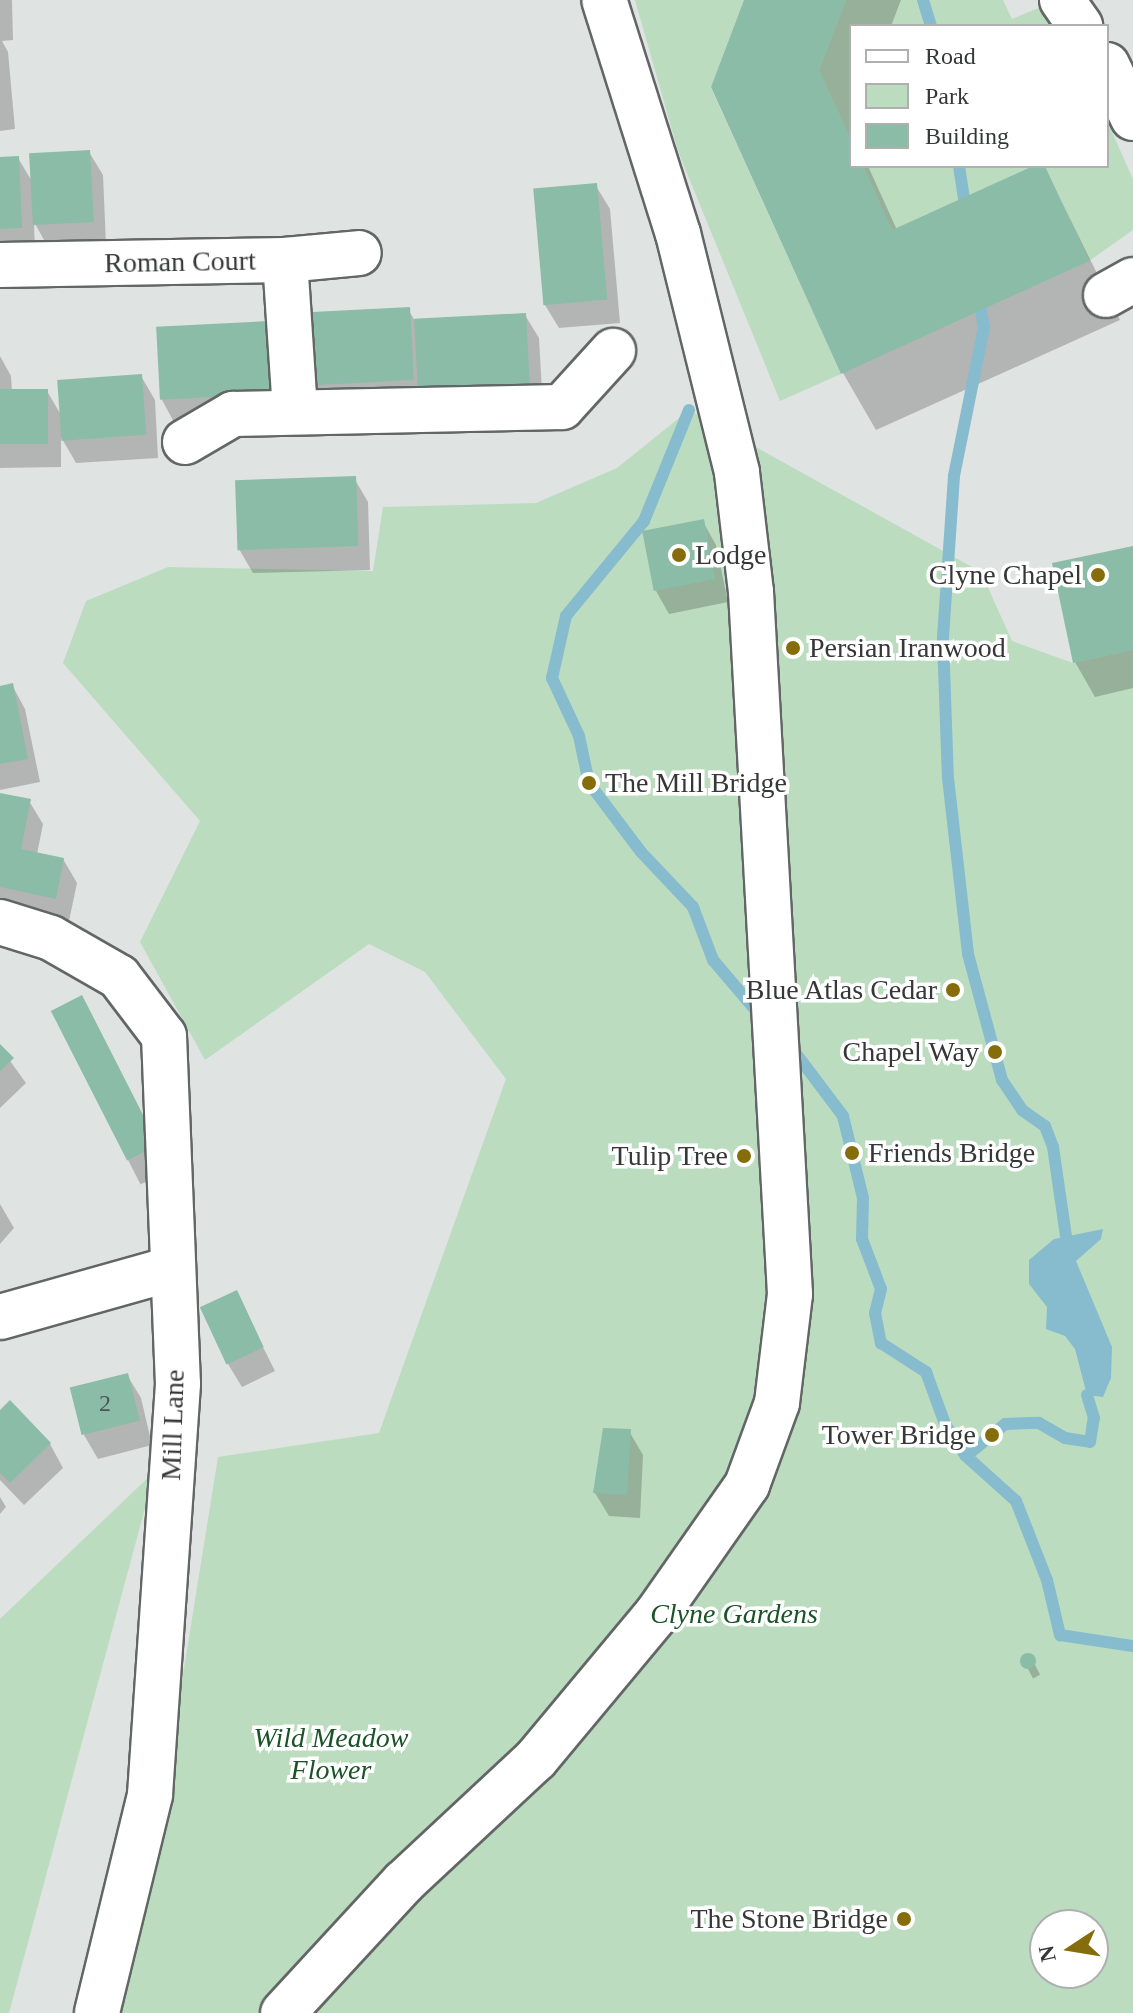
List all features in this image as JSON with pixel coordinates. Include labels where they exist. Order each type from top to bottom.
[{"type":"street","points":[[283,2013],[404,1882],[536,1759],[656,1615],[747,1485],[777,1403],[790,1294],[751,592],[737,472],[678,234],[604,0]]},
{"type":"street","points":[[1062,0],[1079,24]]},
{"type":"street","points":[[1095,0],[1101,24]]},
{"type":"street","points":[[1109,63],[1133,118]]},
{"type":"street","name":"Roman Court","points":[[0,265],[285,260],[359,253]]},
{"type":"street","points":[[285,260],[295,410]]},
{"type":"street","points":[[185,442],[233,414],[295,410],[562,407],[613,351]]},
{"type":"street","name":"Mill Lane","points":[[0,922],[51,938],[119,977],[164,1036],[178,1384],[150,1795],[97,2013]]},
{"type":"street","points":[[0,1317],[171,1269]]},
{"type":"green space","points":[[635,0],[744,0],[711,88],[841,374],[780,401],[678,151]]},
{"type":"green space","points":[[846,0],[1003,0],[1012,19],[1041,7],[1053,24],[849,24],[849,136],[819,70]]},
{"type":"green space","points":[[1109,125],[1133,179],[1133,230],[1089,261],[1046,168],[1109,168]]},
{"type":"green space","points":[[864,168],[1029,168],[892,230]]},
{"type":"green space","name":"Clyne Gardens","points":[[689,410],[981,572],[1012,641],[1073,663],[1133,650],[1133,2013],[112,2013],[163,1799],[218,1457],[379,1433],[506,1079],[425,972],[369,944],[205,1060],[140,942],[200,821],[63,663],[86,601],[168,567],[373,571],[383,507],[536,503],[617,468]]},
{"type":"green space","points":[[155,1471],[9,2013],[0,2013],[0,1619]]},
{"type":"water","points":[[1103,1229],[1101,1239],[1076,1261],[1112,1347],[1111,1378],[1103,1397],[1087,1395],[1075,1349],[1065,1336],[1046,1329],[1047,1307],[1029,1284],[1029,1260],[1054,1239]]},
{"type":"building","points":[[744,0],[846,0],[819,70],[849,136],[849,168],[864,168],[892,230],[1029,168],[1046,168],[1089,261],[841,374],[711,87]]},
{"type":"building","points":[[90,150],[94,222],[33,225],[29,153]]},
{"type":"building","points":[[19,156],[22,228],[0,229],[0,157]]},
{"type":"building","points":[[597,183],[607,300],[543,305],[533,189]]},
{"type":"building","points":[[410,307],[414,380],[302,386],[298,313]]},
{"type":"building","points":[[526,313],[530,386],[418,392],[414,319]]},
{"type":"building","points":[[268,321],[272,394],[160,400],[156,327]]},
{"type":"building","points":[[142,374],[146,435],[61,441],[57,380]]},
{"type":"building","points":[[0,389],[48,389],[48,444],[0,444]]},
{"type":"building","points":[[356,476],[358,546],[238,550],[235,480]]},
{"type":"building","name":"Lodge","points":[[704,519],[716,579],[654,591],[642,531]]},
{"type":"building","points":[[1133,546],[1133,650],[1073,663],[1052,563]]},
{"type":"building","points":[[13,683],[28,759],[0,764],[0,686]]},
{"type":"building","points":[[0,793],[31,799],[21,849],[64,858],[56,899],[0,887]]},
{"type":"building","points":[[82,995],[158,1145],[127,1161],[51,1011]]},
{"type":"building","points":[[0,1044],[14,1058],[0,1071]]},
{"type":"building","points":[[237,1290],[264,1347],[226,1364],[200,1307]]},
{"type":"building","points":[[128,1373],[140,1421],[82,1435],[70,1388]]},
{"type":"building","points":[[10,1400],[51,1443],[10,1483],[0,1473],[0,1410]]},
{"type":"building","points":[[603,1428],[631,1429],[627,1495],[593,1493]]},
{"type":"building","points":[[1028,1653],[1034,1655],[1034,1667],[1028,1669],[1022,1667],[1020,1661],[1022,1655]]},
{"type":"waterway","points":[[923,0],[930,24]]},
{"type":"waterway","points":[[959,168],[966,212]]},
{"type":"waterway","points":[[979,297],[984,327],[954,476],[943,638],[948,778],[968,954],[1002,1080],[1022,1110],[1045,1126],[1053,1147],[1066,1236]]},
{"type":"waterway","points":[[689,410],[644,521],[566,616],[552,678],[579,736],[589,783],[641,852],[693,907],[713,960],[763,1019]]},
{"type":"waterway","points":[[788,1043],[843,1116],[863,1198],[862,1239],[881,1289],[875,1313],[881,1343],[926,1372],[945,1424],[966,1456],[1016,1501],[1047,1580],[1060,1635],[1133,1646]]},
{"type":"waterway","points":[[966,1456],[1005,1424],[1039,1423],[1065,1438],[1090,1442],[1094,1418],[1087,1395]]},
{"type":"place","name":"Lodge","points":[[679,555]]},
{"type":"place","name":"Clyne Chapel","points":[[1098,575]]},
{"type":"place","name":"Persian Iranwood","points":[[793,648]]},
{"type":"place","name":"The Mill Bridge","points":[[589,783]]},
{"type":"place","name":"Blue Atlas Cedar","points":[[953,990]]},
{"type":"place","name":"Chapel Way","points":[[995,1052]]},
{"type":"place","name":"Friends Bridge","points":[[852,1153]]},
{"type":"place","name":"Tulip Tree","points":[[744,1156]]},
{"type":"place","name":"Tower Bridge","points":[[992,1435]]},
{"type":"place","name":"The Stone Bridge","points":[[904,1919]]},
{"type":"park label","name":"Wild Meadow Flower","points":[[331,1754]]}]
